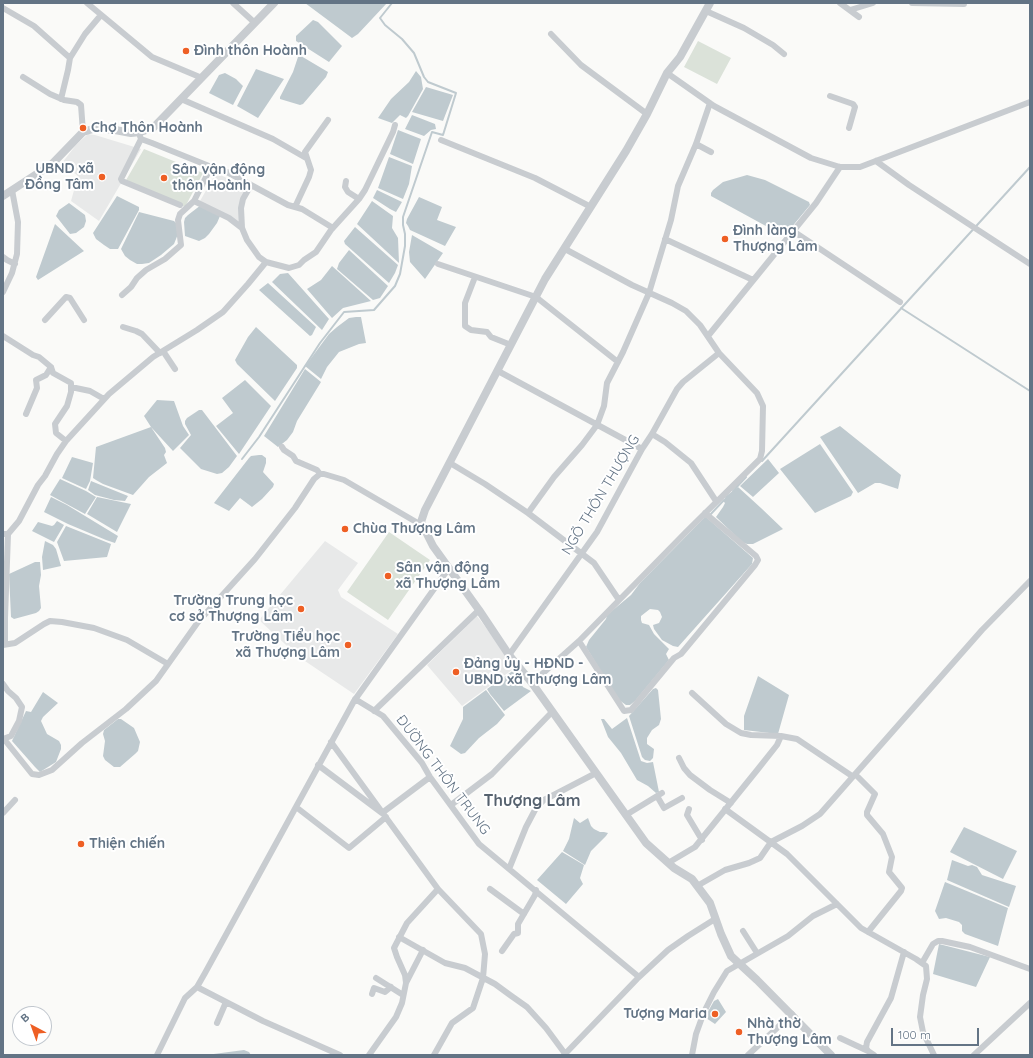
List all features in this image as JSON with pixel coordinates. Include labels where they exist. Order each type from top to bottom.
[{"type":"street","points":[[88,3],[152,56],[202,78]]},
{"type":"street","points":[[233,3],[255,23]]},
{"type":"street","points":[[180,205],[122,181],[121,179],[140,136],[153,128],[274,3]]},
{"type":"street","points":[[710,3],[680,57],[667,73],[647,114],[626,151],[545,279],[425,510],[421,522],[433,546],[509,655],[532,683],[646,843],[668,863],[692,879],[710,903],[715,919],[731,956],[792,1014],[831,1055]]},
{"type":"street","points":[[840,3],[860,17]]},
{"type":"street","points":[[850,10],[873,3]]},
{"type":"street","points":[[912,3],[964,4]]},
{"type":"street","points":[[3,8],[34,26],[70,58]]},
{"type":"street","points":[[706,11],[744,28],[773,45],[784,54]]},
{"type":"street","points":[[61,99],[70,58],[85,34],[101,15]]},
{"type":"street","points":[[551,34],[581,65],[647,114]]},
{"type":"street","points":[[667,73],[710,103],[811,158],[840,167],[860,167],[1030,102]]},
{"type":"street","points":[[23,77],[50,94],[81,105],[83,132]]},
{"type":"street","points":[[830,96],[853,104],[855,107],[849,128]]},
{"type":"street","points":[[181,100],[274,139],[306,158]]},
{"type":"street","points":[[528,514],[554,477],[597,425],[604,406],[607,383],[649,293],[671,220],[678,186],[696,144],[710,103]]},
{"type":"street","points":[[295,207],[311,170],[305,152],[328,120]]},
{"type":"street","points":[[251,185],[243,199],[241,208],[242,228],[247,240],[259,257],[266,262],[289,268],[299,265],[316,252],[333,228],[359,199],[365,190],[395,125]]},
{"type":"street","points":[[3,196],[52,164],[83,132],[96,128],[115,130],[140,136],[152,143],[227,172],[288,205],[302,209],[333,228]]},
{"type":"street","points":[[442,140],[535,178],[591,207]]},
{"type":"street","points":[[696,144],[711,152]]},
{"type":"street","points":[[876,161],[909,185],[1030,264]]},
{"type":"street","points":[[122,295],[146,270],[165,259],[181,245],[178,220],[180,214],[194,200],[207,175],[209,166]]},
{"type":"street","points":[[708,336],[816,202],[840,167]]},
{"type":"street","points":[[346,181],[345,187],[348,192],[359,199]]},
{"type":"street","points":[[3,292],[6,279],[14,264],[17,254],[18,222],[12,190]]},
{"type":"street","points":[[194,200],[229,218],[242,228]]},
{"type":"street","points":[[793,231],[900,302]]},
{"type":"street","points":[[665,239],[753,280]]},
{"type":"street","points":[[532,683],[579,641],[705,512],[760,459],[762,451],[762,406],[757,393],[719,353],[700,325],[686,311],[672,303],[632,285],[565,249]]},
{"type":"street","points":[[3,257],[14,264]]},
{"type":"street","points":[[168,664],[126,640],[94,628],[62,622],[50,621],[15,643],[4,645],[5,534],[19,521],[35,490],[46,476],[57,454],[66,441],[104,400],[139,368],[223,312],[266,262]]},
{"type":"street","points":[[438,264],[536,297],[618,362]]},
{"type":"street","points":[[475,277],[466,303],[465,326],[471,330],[488,332],[490,337],[511,345]]},
{"type":"street","points":[[45,320],[66,297],[70,298],[84,320]]},
{"type":"street","points":[[123,327],[142,334],[161,352],[175,369]]},
{"type":"street","points":[[3,336],[33,355],[39,357],[51,367],[53,373],[69,381],[71,384],[67,406],[55,424],[56,433],[66,441]]},
{"type":"street","name":"NGÕ THÔN THƯỢNG","points":[[509,655],[597,532],[676,389],[719,353]]},
{"type":"street","points":[[26,414],[37,388],[36,380],[46,375],[51,367]]},
{"type":"street","points":[[498,371],[642,449]]},
{"type":"street","points":[[71,387],[90,391],[104,400]]},
{"type":"street","points":[[652,434],[665,442],[691,463],[716,501]]},
{"type":"street","points":[[282,447],[293,456],[296,461],[317,470],[320,474],[344,480],[423,526]]},
{"type":"street","points":[[450,463],[485,484],[528,514],[594,564],[619,600]]},
{"type":"street","points":[[3,684],[22,707],[19,721],[11,736],[3,739],[32,774],[36,776],[52,770],[82,743],[126,709],[156,681],[198,622],[255,559],[296,508],[314,479],[320,474]]},
{"type":"street","points":[[579,641],[624,711],[631,710],[674,658],[681,654],[758,560],[756,556],[705,512]]},
{"type":"street","points":[[157,1055],[186,998],[197,987],[355,699],[449,568]]},
{"type":"street","points":[[697,886],[725,870],[760,858],[771,842],[802,826],[820,814],[982,630],[1030,581]]},
{"type":"street","points":[[374,711],[479,610]]},
{"type":"street","points":[[692,693],[725,723],[741,733],[750,735],[781,736],[797,739],[854,775],[875,794],[867,813],[883,834],[892,854],[889,872],[902,888],[868,932]]},
{"type":"street","name":"ĐƯỜNG THÔN TRUNG","points":[[355,699],[383,716],[422,763],[430,777],[479,844],[639,976]]},
{"type":"street","points":[[451,805],[492,774],[552,712]]},
{"type":"street","points":[[668,863],[695,847],[702,840],[772,751],[781,736]]},
{"type":"street","points":[[331,742],[438,889],[481,934],[486,954],[483,978],[473,1008],[452,1023],[434,1055]]},
{"type":"street","points":[[679,758],[684,768],[690,775],[731,803]]},
{"type":"street","points":[[318,766],[384,815]]},
{"type":"street","points":[[510,869],[526,827],[536,808],[544,800],[596,773]]},
{"type":"street","points":[[296,807],[349,848],[384,815],[430,777]]},
{"type":"street","points":[[626,815],[660,794],[664,808],[682,798]]},
{"type":"street","points":[[3,813],[15,800]]},
{"type":"street","points":[[689,809],[687,815],[702,840]]},
{"type":"street","points":[[725,809],[787,854],[861,928],[926,966],[927,979],[920,1017],[923,1032],[934,1055]]},
{"type":"street","points":[[406,983],[405,975],[394,948],[407,923],[438,889]]},
{"type":"street","points":[[490,889],[524,914]]},
{"type":"street","points":[[502,951],[514,934],[518,933],[518,924],[535,895],[536,890]]},
{"type":"street","points":[[692,1055],[696,1034],[714,992],[726,971],[788,936],[813,916],[837,904]]},
{"type":"street","points":[[399,937],[445,963],[464,968],[495,984],[527,1007],[546,1028],[565,1055],[639,976],[668,950],[715,919]]},
{"type":"street","points":[[743,931],[757,953]]},
{"type":"street","points":[[922,963],[933,944],[938,941],[942,941],[970,947],[1030,970]]},
{"type":"street","points":[[370,1055],[396,1017],[406,983],[423,950]]},
{"type":"street","points":[[868,1052],[866,1048],[868,1039],[891,998],[904,952]]},
{"type":"street","points":[[376,978],[403,995]]},
{"type":"street","points":[[197,987],[263,1021],[340,1055]]},
{"type":"street","points":[[372,994],[374,988],[385,992],[390,987]]},
{"type":"street","points":[[217,1023],[226,1002]]},
{"type":"street","points":[[974,1055],[1030,1003]]},
{"type":"street","points":[[748,1055],[792,1014]]},
{"type":"street","points":[[840,1038],[874,1055]]},
{"type":"shaded area","points":[[305,3],[387,3],[358,34],[352,38]]},
{"type":"shaded area","points":[[313,20],[318,22],[342,46],[329,62],[296,41],[296,36]]},
{"type":"shaded area","points":[[698,41],[731,58],[717,84],[684,67]]},
{"type":"shaded area","points":[[301,56],[328,72],[326,77],[303,104],[300,105],[280,99],[280,97],[293,72],[298,57]]},
{"type":"shaded area","points":[[256,69],[284,79],[258,118],[237,106]]},
{"type":"shaded area","points":[[416,71],[421,77],[423,89],[408,116],[406,118],[400,115],[392,123],[378,118],[391,99],[409,82]]},
{"type":"shaded area","points":[[225,73],[236,79],[243,86],[233,105],[209,93],[219,75]]},
{"type":"shaded area","points":[[426,87],[453,95],[443,121],[412,112]]},
{"type":"shaded area","points":[[412,115],[435,124],[436,129],[431,130],[424,136],[405,129]]},
{"type":"shaded area","points":[[398,130],[421,139],[413,164],[390,154]]},
{"type":"shaded area","points":[[88,134],[141,149],[99,221],[71,201],[78,176],[62,163],[76,145]]},
{"type":"shaded area","name":"Sân vận động thôn Hoành","points":[[144,149],[203,173],[185,207],[125,182]]},
{"type":"shaded area","points":[[389,157],[412,166],[409,184],[403,199],[378,188]]},
{"type":"shaded area","points":[[216,173],[246,187],[240,224],[200,201]]},
{"type":"shaded area","points":[[747,175],[765,180],[809,202],[810,205],[786,234],[775,231],[711,196],[713,190],[723,182]]},
{"type":"shaded area","points":[[377,190],[402,202],[396,212],[373,198]]},
{"type":"shaded area","points":[[117,196],[139,207],[139,210],[118,249],[110,249],[96,239],[93,233]]},
{"type":"shaded area","points":[[419,197],[442,207],[437,220],[456,227],[445,246],[410,230],[406,223]]},
{"type":"shaded area","points":[[372,201],[393,216],[392,228],[398,238],[399,263],[357,224]]},
{"type":"shaded area","points":[[69,203],[85,215],[86,221],[84,227],[76,233],[70,234],[56,216],[59,210]]},
{"type":"shaded area","points":[[201,205],[220,216],[209,234],[199,241],[185,236],[184,222],[188,215]]},
{"type":"shaded area","points":[[139,212],[174,221],[176,223],[178,234],[174,244],[161,255],[149,263],[142,264],[137,264],[130,260],[125,256],[121,249]]},
{"type":"shaded area","points":[[55,224],[84,251],[38,280],[36,277]]},
{"type":"shaded area","points":[[355,227],[398,265],[389,283],[345,244],[344,241]]},
{"type":"shaded area","points":[[412,235],[443,253],[425,279],[410,262],[409,252]]},
{"type":"shaded area","points":[[349,250],[388,286],[380,298],[373,300],[337,269],[339,263]]},
{"type":"shaded area","points":[[332,266],[371,301],[343,308],[332,318],[307,289],[321,280]]},
{"type":"shaded area","points":[[288,273],[329,319],[322,330],[272,282],[280,274]]},
{"type":"shaded area","points":[[268,283],[316,327],[312,335],[310,336],[259,290]]},
{"type":"shaded area","points":[[361,317],[366,343],[359,344],[339,352],[327,367],[321,379],[305,366],[329,334],[349,318]]},
{"type":"shaded area","points":[[256,327],[297,365],[297,368],[275,401],[237,364],[235,360],[248,337]]},
{"type":"shaded area","points":[[305,369],[321,382],[297,421],[293,432],[287,440],[278,447],[264,436]]},
{"type":"shaded area","points":[[245,380],[271,406],[239,454],[216,426],[233,413],[222,398]]},
{"type":"shaded area","points":[[157,400],[174,401],[183,426],[189,435],[173,451],[151,427],[144,416]]},
{"type":"shaded area","points":[[199,410],[202,410],[237,456],[229,467],[222,473],[217,474],[201,469],[180,448],[191,435],[185,421]]},
{"type":"shaded area","points":[[840,426],[901,475],[898,489],[880,483],[875,483],[858,493],[820,437]]},
{"type":"shaded area","points":[[151,427],[165,448],[166,452],[164,455],[167,463],[149,477],[133,495],[103,484],[93,478],[96,447]]},
{"type":"shaded area","points":[[820,444],[853,492],[851,496],[815,513],[780,469]]},
{"type":"shaded area","points":[[262,455],[266,458],[263,472],[274,484],[262,499],[252,507],[240,498],[229,511],[214,503],[251,456]]},
{"type":"shaded area","points":[[72,457],[93,463],[90,481],[86,489],[62,478]]},
{"type":"shaded area","points":[[768,459],[779,473],[753,497],[740,486]]},
{"type":"shaded area","points":[[60,479],[96,497],[85,514],[50,495]]},
{"type":"shaded area","points":[[91,481],[128,496],[125,501],[95,495],[88,490]]},
{"type":"shaded area","points":[[738,487],[783,529],[753,544],[742,542],[716,517],[725,503],[723,501],[726,496]]},
{"type":"shaded area","points":[[51,497],[118,536],[115,543],[68,524],[44,512]]},
{"type":"shaded area","points":[[97,497],[131,504],[117,532],[87,514]]},
{"type":"shaded area","points":[[705,517],[753,558],[752,564],[678,647],[662,640],[654,629],[653,625],[659,623],[662,617],[658,610],[650,609],[641,616],[642,623],[649,625],[654,634],[669,649],[666,654],[669,660],[635,701],[630,705],[626,705],[619,700],[586,647],[589,640],[606,619],[607,615],[631,595],[640,583]]},
{"type":"shaded area","points":[[57,521],[64,525],[54,542],[32,531],[38,522],[52,526]]},
{"type":"shaded area","points":[[66,526],[111,544],[107,557],[64,561],[57,542]]},
{"type":"shaded area","name":"Sân vận động xã Thượng Lâm","points":[[389,532],[430,560],[388,620],[347,592]]},
{"type":"shaded area","points":[[45,541],[53,545],[56,549],[61,566],[43,570],[42,557]]},
{"type":"shaded area","points":[[325,541],[358,563],[338,590],[341,597],[398,634],[354,694],[299,657],[259,620]]},
{"type":"shaded area","points":[[35,562],[40,562],[41,575],[39,586],[41,608],[36,613],[14,619],[11,617],[9,574]]},
{"type":"shaded area","points":[[477,616],[516,667],[462,706],[427,665]]},
{"type":"shaded area","points":[[514,670],[523,687],[531,691],[504,711],[487,689]]},
{"type":"shaded area","points":[[758,676],[789,695],[778,734],[744,730],[744,716]]},
{"type":"shaded area","points":[[656,688],[658,690],[661,719],[659,725],[652,730],[647,738],[647,744],[654,749],[653,758],[650,761],[645,760],[642,757],[629,716],[653,689]]},
{"type":"shaded area","points":[[486,690],[505,715],[497,724],[479,738],[465,753],[461,754],[450,746],[463,719],[463,707]]},
{"type":"shaded area","points":[[43,692],[58,703],[43,717],[41,721],[47,734],[59,741],[61,749],[56,762],[40,772],[12,741],[26,711],[31,712]]},
{"type":"shaded area","points":[[627,718],[641,761],[647,763],[653,762],[659,792],[656,793],[648,786],[637,780],[621,753],[608,737],[601,719],[604,719],[612,729]]},
{"type":"shaded area","points":[[118,719],[121,719],[134,728],[140,742],[138,751],[135,754],[120,767],[114,767],[105,760],[103,756],[105,741],[103,734],[104,730]]},
{"type":"shaded area","points":[[574,818],[580,823],[588,818],[594,829],[600,832],[608,833],[591,851],[585,865],[563,851],[569,839]]},
{"type":"shaded area","points":[[964,827],[1017,851],[1003,879],[950,852]]},
{"type":"shaded area","points":[[562,852],[584,865],[580,878],[583,884],[566,904],[537,880]]},
{"type":"shaded area","points":[[952,860],[968,866],[972,865],[977,867],[982,875],[1016,886],[1009,907],[947,880]]},
{"type":"shaded area","points":[[945,882],[1008,908],[998,946],[965,934],[962,931],[962,925],[959,922],[946,918],[939,919],[935,911]]},
{"type":"shaded area","points":[[939,944],[990,957],[976,987],[933,974]]},
{"type":"shaded area","points":[[718,999],[726,1012],[715,1024],[706,1018],[706,1015],[714,1001]]},
{"type":"shaded area","points":[[244,1050],[249,1052],[251,1055],[206,1055]]},
{"type":"waterway","points":[[242,459],[259,437],[320,343],[344,312],[374,310],[395,286],[400,274],[405,246],[403,217],[432,132],[443,135],[456,93],[428,82],[424,77],[414,53],[402,39],[385,25],[380,18],[392,3]]},
{"type":"waterway","points":[[762,461],[1030,167]]},
{"type":"waterway","points":[[901,308],[1030,391]]},
{"type":"waterway","points":[[733,491],[746,477]]},
{"type":"waterway","points":[[709,516],[724,500]]},
{"type":"place","name":"Đình thôn Hoành","points":[[186,51]]},
{"type":"place","name":"Chợ Thôn Hoành","points":[[83,128]]},
{"type":"place","name":"UBND xã Đồng Tâm","points":[[102,177]]},
{"type":"place","name":"Sân vận động thôn Hoành","points":[[164,178]]},
{"type":"place","name":"Đình làng Thượng Lâm","points":[[725,239]]},
{"type":"place","name":"Chùa Thượng Lâm","points":[[345,529]]},
{"type":"place","name":"Sân vận động xã Thượng Lâm","points":[[388,576]]},
{"type":"place","name":"Trường Trung học cơ sở Thượng Lâm","points":[[301,609]]},
{"type":"place","name":"Trường Tiểu học xã Thượng Lâm","points":[[348,645]]},
{"type":"place","name":"Đảng ủy - HĐND - UBND xã Thượng Lâm","points":[[456,672]]},
{"type":"place","name":"Thiện chiến","points":[[81,844]]},
{"type":"place","name":"Tượng Maria","points":[[715,1014]]},
{"type":"place","name":"Nhà thờ Thượng Lâm","points":[[739,1032]]},
{"type":"district","name":"Thượng Lâm","points":[[532,801]]}]
